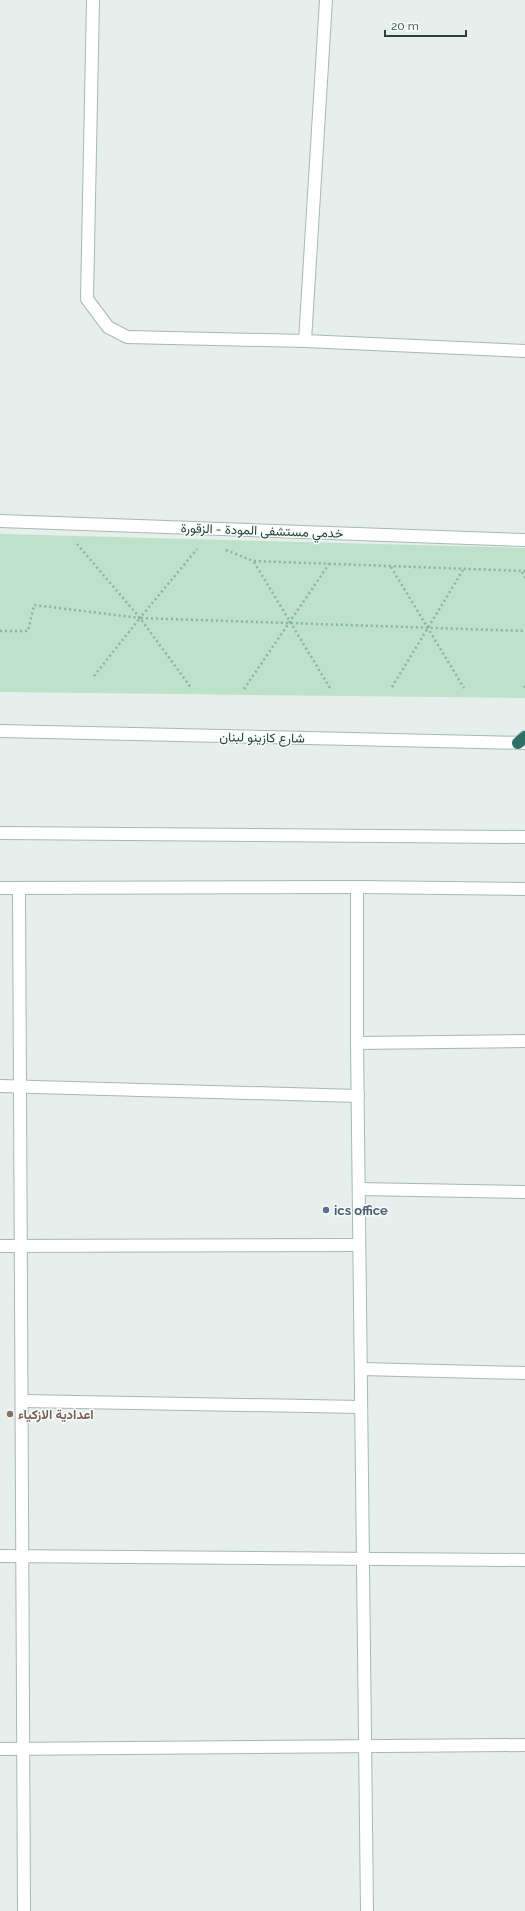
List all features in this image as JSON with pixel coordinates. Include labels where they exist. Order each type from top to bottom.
[{"type":"street","points":[[93,0],[87,299],[108,326],[127,337],[305,341],[525,350]]},
{"type":"street","points":[[305,341],[326,0]]},
{"type":"street","name":"خدمي مستشفى المودة - الزقورة","points":[[0,521],[525,540]]},
{"type":"street","name":"شارع كازينو لبنان","points":[[0,731],[523,741]]},
{"type":"street","points":[[0,833],[525,837]]},
{"type":"street","points":[[357,887],[357,1043],[367,1911]]},
{"type":"street","points":[[0,888],[357,887],[525,889]]},
{"type":"street","points":[[19,888],[24,1911]]},
{"type":"street","points":[[357,1043],[525,1041]]},
{"type":"street","points":[[0,1086],[358,1096]]},
{"type":"street","points":[[359,1190],[525,1192]]},
{"type":"street","points":[[0,1246],[359,1245]]},
{"type":"street","points":[[361,1369],[525,1372]]},
{"type":"street","points":[[22,1401],[361,1407]]},
{"type":"street","points":[[0,1556],[525,1560]]},
{"type":"street","points":[[0,1749],[525,1745]]},
{"type":"path","points":[[82,540],[74,540],[140,618],[192,689]]},
{"type":"path","points":[[94,676],[199,547]]},
{"type":"path","points":[[225,550],[253,561],[463,570],[523,571],[525,578]]},
{"type":"path","points":[[253,561],[330,688]]},
{"type":"path","points":[[244,689],[329,564]]},
{"type":"path","points":[[391,567],[464,688]]},
{"type":"path","points":[[392,687],[463,570]]},
{"type":"path","points":[[0,631],[28,631],[34,605],[140,618],[525,631]]},
{"type":"green space","points":[[0,534],[525,548],[525,698],[0,692]]},
{"type":"place","name":"ics office","points":[[326,1210]]},
{"type":"place","name":"اعدادية الازكياء","points":[[10,1414]]}]
